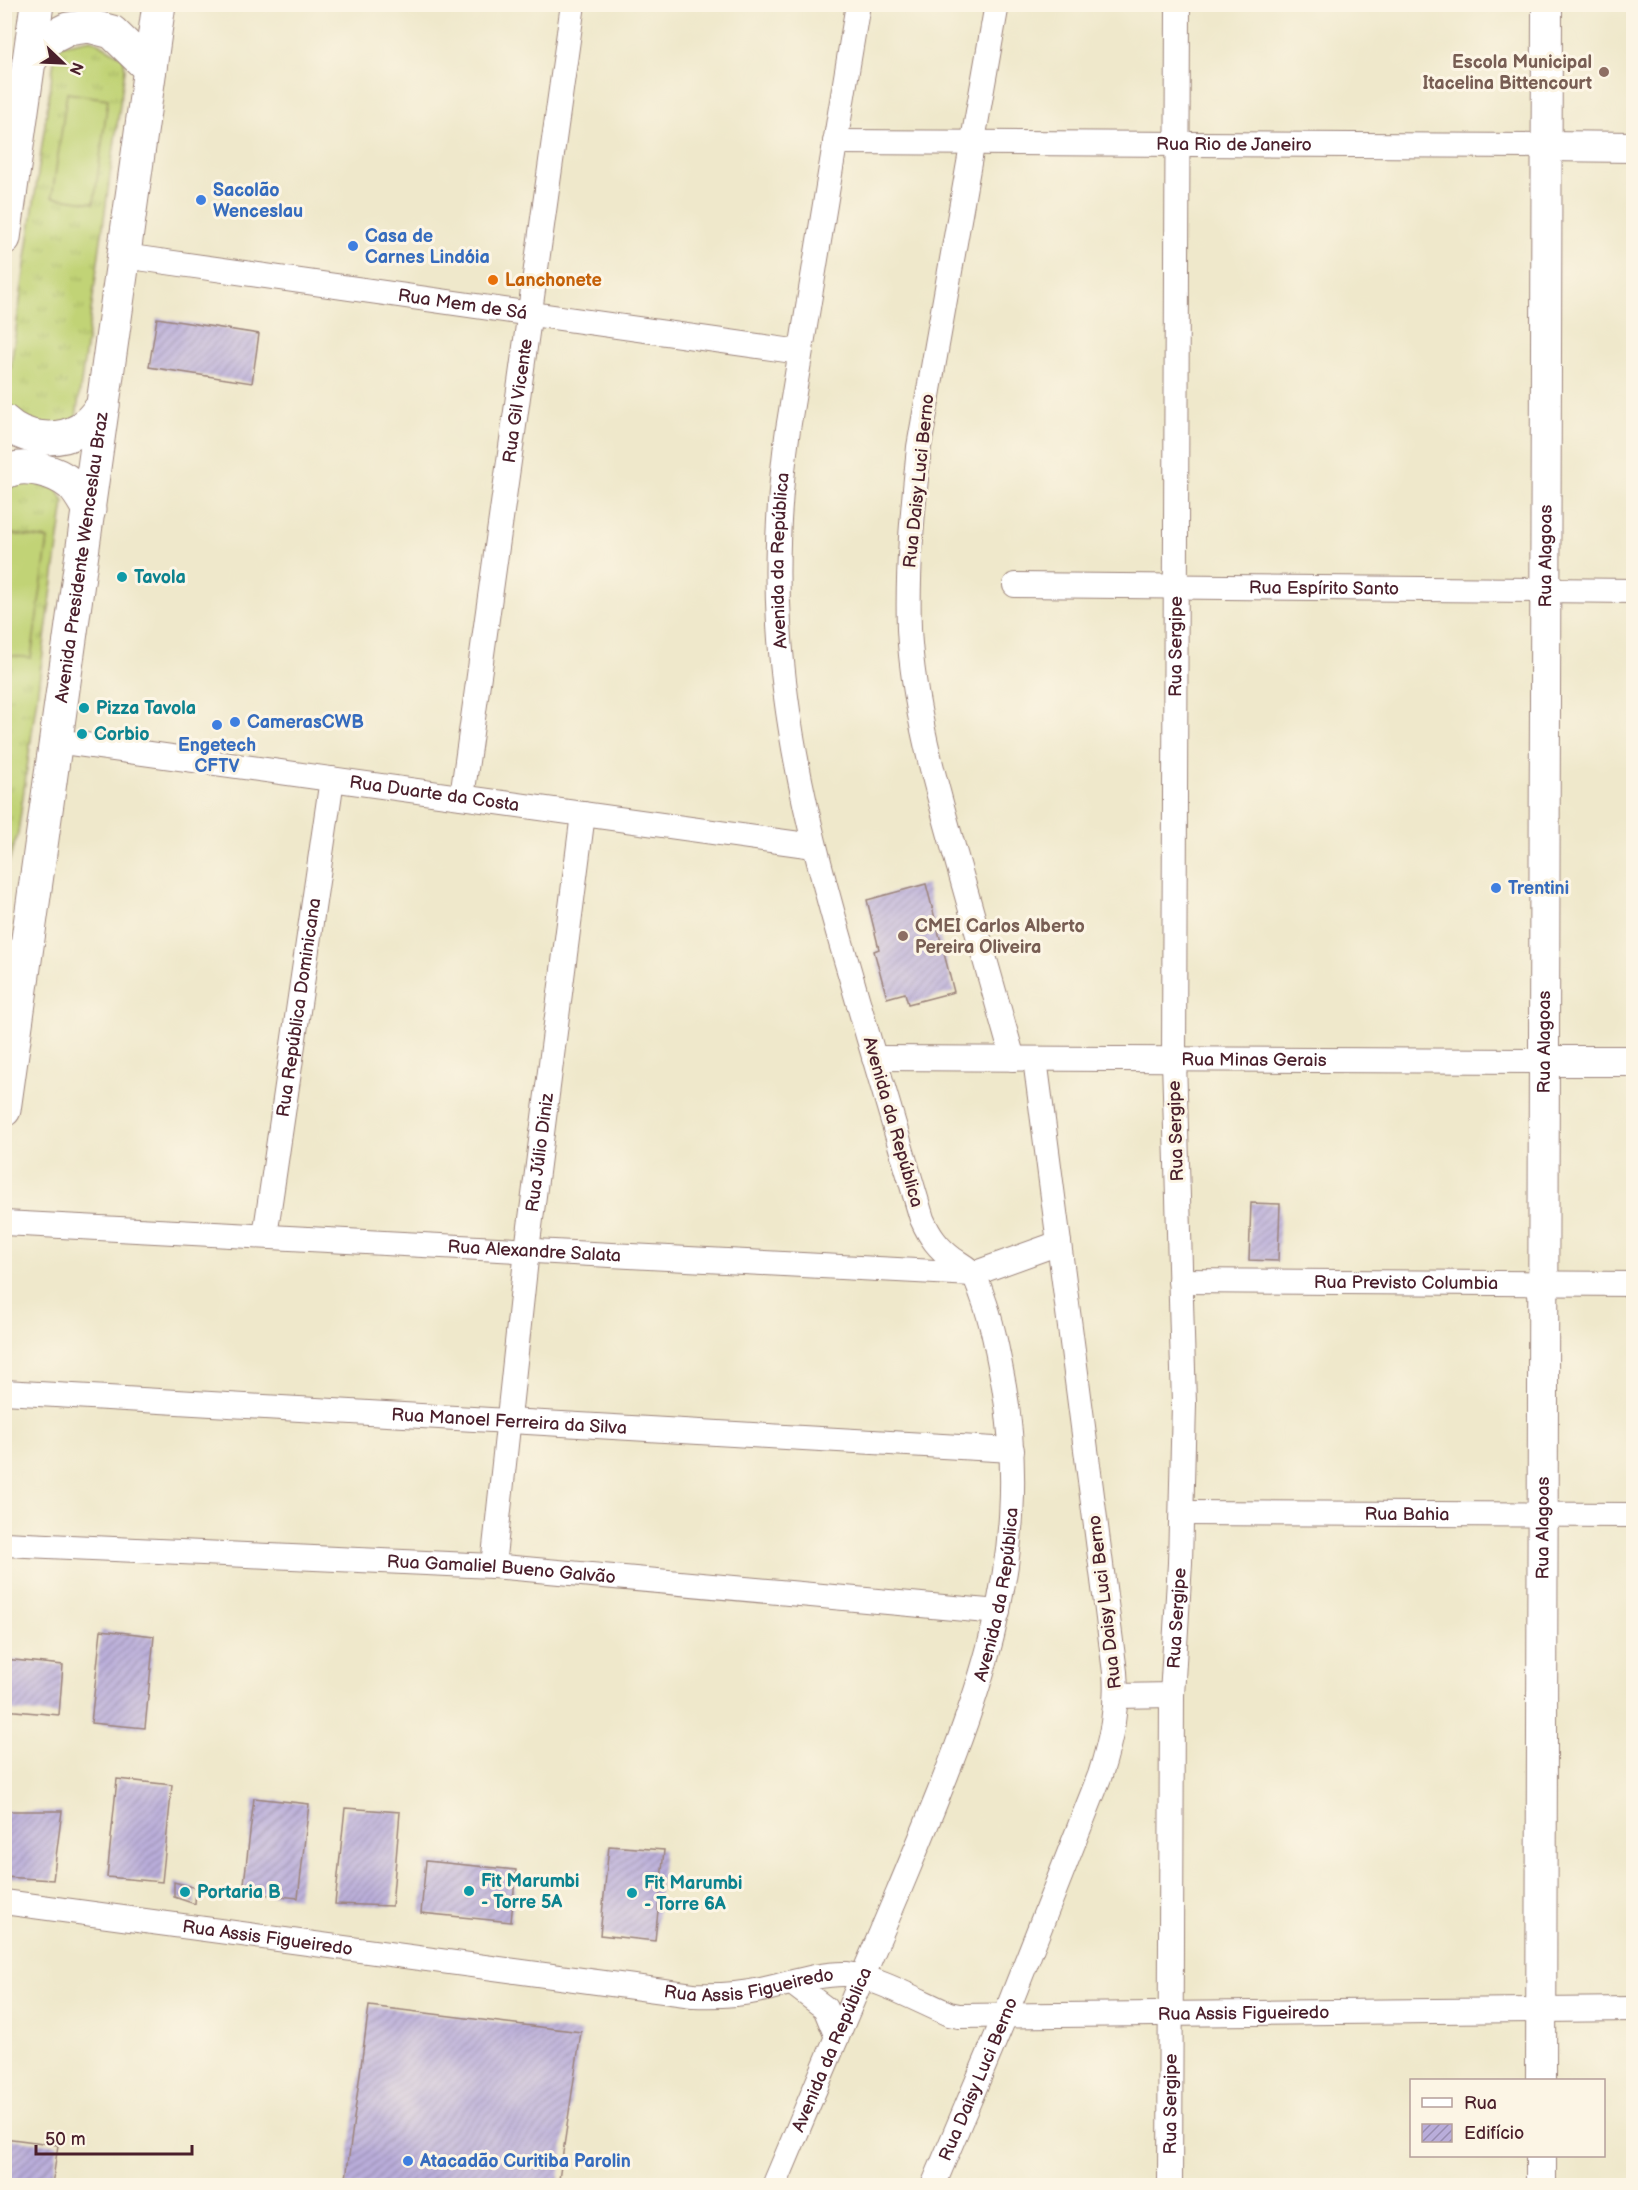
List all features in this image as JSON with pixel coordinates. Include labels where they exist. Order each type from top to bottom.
[{"type":"main road","points":[[4,238],[37,4]]},
{"type":"main road","name":"Avenida Presidente Wenceslau Braz","points":[[4,1110],[159,4]]},
{"type":"main road","points":[[29,61],[46,40],[68,29],[89,26],[112,32],[150,69]]},
{"type":"main road","points":[[4,421],[12,429],[36,437],[60,437],[82,429],[103,406]]},
{"type":"main road","points":[[4,473],[10,470],[33,469],[56,473],[74,486],[89,510]]},
{"type":"street","name":"Rua Gil Vicente","points":[[462,797],[573,4]]},
{"type":"street","name":"Avenida da República","points":[[774,2186],[863,1977],[973,1701],[998,1612],[1007,1570],[1011,1528],[1012,1450],[1008,1409],[994,1337],[973,1274],[942,1251],[930,1237],[922,1219],[814,846],[791,728],[779,624],[778,535],[781,479],[858,4]]},
{"type":"street","name":"Rua Daisy Luci Berno","points":[[933,2186],[1005,2016],[1100,1775],[1110,1744],[1117,1696],[1059,1243],[1024,1059],[940,799],[916,689],[909,631],[912,517],[919,447],[997,4]]},
{"type":"street","name":"Rua Sergipe","points":[[1170,2186],[1172,1695],[1179,1595],[1184,1385],[1174,1060],[1178,4]]},
{"type":"street","name":"Rua Alagoas","points":[[1541,2079],[1547,4]]},
{"type":"street","name":"Rua Rio de Janeiro","points":[[836,142],[1634,147]]},
{"type":"street","name":"Rua Mem de Sá","points":[[124,256],[800,352]]},
{"type":"street","name":"Rua Espírito Santo","points":[[1015,585],[1634,591]]},
{"type":"street","name":"Rua Duarte da Costa","points":[[56,741],[814,846]]},
{"type":"street","name":"Rua República Dominicana","points":[[265,1236],[332,779]]},
{"type":"street","name":"Rua Júlio Diniz","points":[[493,1566],[527,1250],[583,814]]},
{"type":"street","name":"Rua Minas Gerais","points":[[874,1058],[1634,1061]]},
{"type":"street","name":"Rua Alexandre Salata","points":[[4,1223],[973,1274],[1059,1243]]},
{"type":"street","name":"Rua Previsto Columbia","points":[[1180,1281],[1634,1284]]},
{"type":"street","name":"Rua Manoel Ferreira da Silva","points":[[4,1392],[1012,1450]]},
{"type":"street","name":"Rua Bahia","points":[[1182,1513],[1634,1515]]},
{"type":"street","name":"Rua Gamaliel Bueno Galvão","points":[[4,1544],[493,1566],[998,1612]]},
{"type":"street","points":[[1117,1696],[1172,1695]]},
{"type":"street","name":"Rua Assis Figueiredo","points":[[4,1902],[693,1995],[718,1996],[742,1993],[834,1975],[863,1977],[949,2014],[959,2016],[1634,2009]]},
{"type":"street","points":[[792,1983],[825,2008],[837,2037]]},
{"type":"street","points":[[1541,2157],[1541,2186]]},
{"type":"green space","points":[[91,39],[123,57],[125,69],[76,418],[51,431],[5,407],[55,53],[61,45]]},
{"type":"green space","points":[[67,93],[108,99],[94,203],[52,197]]},
{"type":"green space","points":[[19,478],[57,489],[64,502],[18,833],[5,873],[4,483]]},
{"type":"green space","points":[[5,533],[48,539],[31,658],[5,655]]},
{"type":"building","points":[[157,318],[259,334],[252,383],[149,367]]},
{"type":"building","points":[[926,884],[954,992],[908,1004],[905,993],[887,998],[874,951],[879,949],[867,900]]},
{"type":"building","points":[[1251,1203],[1280,1204],[1278,1261],[1249,1260]]},
{"type":"building","points":[[101,1630],[154,1636],[145,1728],[91,1723]]},
{"type":"building","points":[[4,1659],[63,1665],[59,1715],[4,1710]]},
{"type":"building","points":[[117,1779],[172,1785],[162,1882],[107,1877]]},
{"type":"building","points":[[254,1798],[309,1804],[298,1898],[243,1892]]},
{"type":"building","points":[[345,1808],[400,1812],[392,1906],[335,1904]]},
{"type":"building","points":[[4,1811],[62,1811],[53,1880],[4,1877]]},
{"type":"building","name":"Fit Marumbi - Torre 6A","points":[[609,1846],[664,1850],[655,1941],[600,1935]]},
{"type":"building","name":"Fit Marumbi - Torre 5A","points":[[426,1861],[516,1870],[511,1922],[421,1913]]},
{"type":"building","name":"Portaria B","points":[[174,1882],[196,1888],[195,1904],[174,1897]]},
{"type":"building","points":[[369,2006],[581,2032],[558,2186],[345,2186]]},
{"type":"building","points":[[4,2138],[58,2145],[52,2186],[4,2186]]},
{"type":"place","name":"Escola Municipal Itacelina Bittencourt","points":[[1604,72]]},
{"type":"place","name":"Sacolão Wenceslau","points":[[201,200]]},
{"type":"place","name":"Casa de Carnes Lindóia","points":[[353,246]]},
{"type":"place","name":"Lanchonete","points":[[493,280]]},
{"type":"place","name":"Tavola","points":[[122,577]]},
{"type":"place","name":"Pizza Tavola","points":[[84,708]]},
{"type":"place","name":"CamerasCWB","points":[[235,722]]},
{"type":"place","name":"Engetech CFTV","points":[[217,725]]},
{"type":"place","name":"Corbio","points":[[82,734]]},
{"type":"place","name":"Trentini","points":[[1496,888]]},
{"type":"place","name":"CMEI Carlos Alberto Pereira Oliveira","points":[[903,936]]},
{"type":"place","name":"Fit Marumbi - Torre 5A","points":[[469,1891]]},
{"type":"place","name":"Portaria B","points":[[185,1892]]},
{"type":"place","name":"Fit Marumbi - Torre 6A","points":[[632,1893]]},
{"type":"place","name":"Atacadão Curitiba Parolin","points":[[408,2161]]}]
